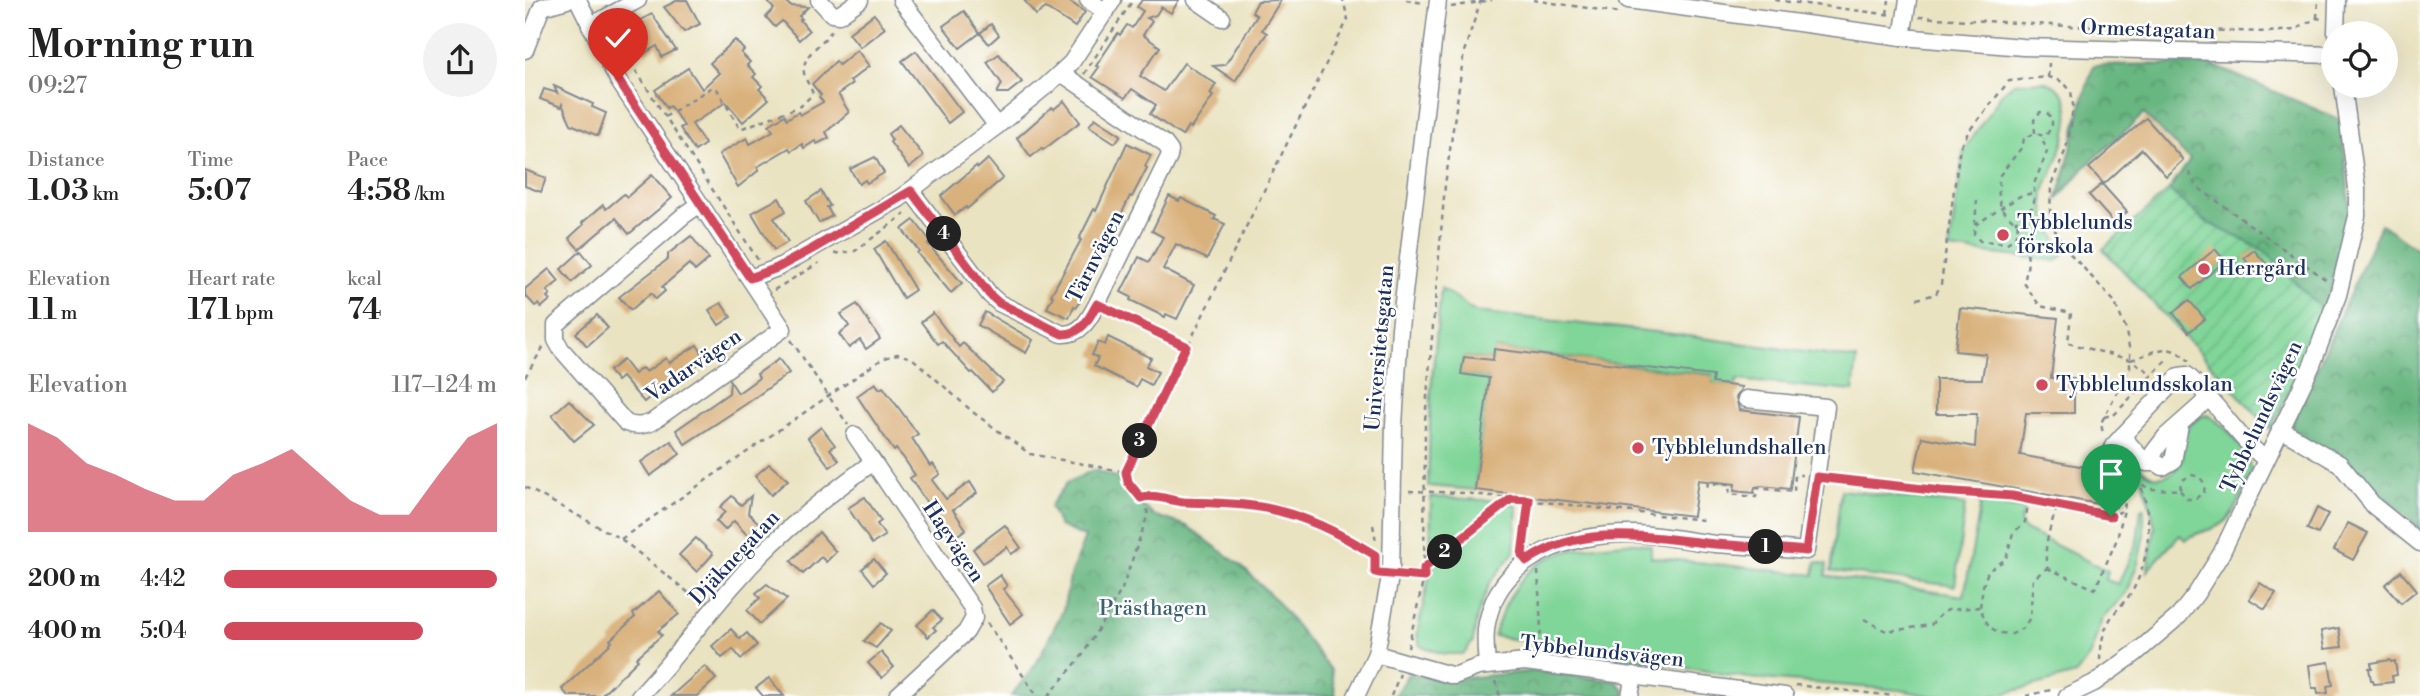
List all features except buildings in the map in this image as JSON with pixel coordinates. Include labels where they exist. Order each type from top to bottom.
[{"type":"street","points":[[525,50],[538,3],[567,0]]},
{"type":"street","points":[[578,0],[618,80],[783,329]]},
{"type":"street","points":[[590,26],[638,0]]},
{"type":"street","points":[[819,0],[832,14],[839,15],[860,0]]},
{"type":"street","points":[[901,0],[997,126]]},
{"type":"street","points":[[750,278],[777,268],[911,191],[997,126],[1071,63],[1109,6],[1088,0]]},
{"type":"street","points":[[1196,0],[1222,18]]},
{"type":"street","name":"Universitetsgatan","points":[[1356,696],[1376,654],[1391,574],[1394,425],[1400,328],[1438,0]]},
{"type":"street","name":"Ormestagatan","points":[[1634,0],[1902,37],[2023,47],[2321,55]]},
{"type":"street","points":[[2336,21],[2337,0]]},
{"type":"street","points":[[1902,37],[1906,8]]},
{"type":"street","name":"Tärnvägen","points":[[911,191],[990,295],[999,303],[1062,334],[1070,335],[1087,322],[1169,157],[1170,150],[1164,143],[1061,73]]},
{"type":"street","name":"Tybbelundsvägen","points":[[2061,692],[2078,692],[2113,670],[2161,633],[2179,615],[2221,554],[2312,365],[2340,287],[2357,216],[2357,188],[2345,98]]},
{"type":"street","points":[[555,332],[561,319],[700,204]]},
{"type":"street","name":"Vadarvägen","points":[[555,332],[561,349],[626,423],[642,426],[652,422],[783,329]]},
{"type":"street","points":[[2209,398],[2167,436],[2153,453],[2154,461],[2158,464],[2146,463],[2118,441],[2179,376],[2187,375],[2209,398],[2251,447],[2265,459]]},
{"type":"street","points":[[1487,665],[1486,632],[1491,607],[1504,584],[1527,561],[1562,544],[1616,534],[1806,551],[1826,407],[1746,398]]},
{"type":"street","points":[[2280,429],[2340,464],[2374,506],[2420,543]]},
{"type":"street","name":"Hagvägen","points":[[855,435],[972,608],[974,618],[966,632],[897,696]]},
{"type":"street","name":"Djäknegatan","points":[[639,696],[736,581],[787,531],[873,462]]},
{"type":"street","name":"Tybbelundsvägen","points":[[1376,654],[1454,676],[1487,665],[1525,662],[1786,696]]},
{"type":"street","points":[[1630,696],[1634,676]]},
{"type":"path","points":[[1391,696],[1416,618],[1424,577],[1427,400],[1445,185],[1464,52],[1481,0]]},
{"type":"path","points":[[1775,0],[1888,14],[1906,8],[2068,26],[2268,32],[2294,30],[2317,18]]},
{"type":"path","points":[[1888,14],[1889,0]]},
{"type":"path","points":[[2317,18],[2318,0]]},
{"type":"path","points":[[1048,696],[1082,656],[1122,589],[1136,542],[1147,518],[1147,509],[1128,482],[1126,472],[1348,19],[1345,1]]},
{"type":"path","points":[[665,117],[712,87],[717,89],[740,130],[801,106],[813,94],[804,72],[806,58],[830,35],[839,15]]},
{"type":"path","points":[[2317,18],[2324,21]]},
{"type":"path","points":[[615,38],[756,258],[764,262]]},
{"type":"path","points":[[2048,78],[2050,61]]},
{"type":"path","points":[[1917,299],[1936,294],[1941,284],[1958,158],[1965,136],[2006,83],[2016,79],[2048,78],[2059,80],[2068,86],[2073,105],[2066,149],[2050,189],[2050,215],[2053,228],[2064,247],[2114,301],[2125,327],[2131,360],[2126,377],[2104,417],[2101,431],[2118,441]]},
{"type":"path","points":[[2035,133],[2034,120],[2041,112],[2047,113],[2052,118],[2052,126],[2043,140]]},
{"type":"path","points":[[1977,200],[1974,234],[1980,241],[2007,243],[2015,239],[2018,229],[2015,222],[2001,209],[1998,189],[2000,175],[2022,147],[2024,139],[2035,133],[2041,135],[2047,152],[2033,193],[2036,199],[2034,206],[2015,222]]},
{"type":"path","points":[[2189,172],[2196,186],[2327,281],[2340,287]]},
{"type":"path","points":[[1975,225],[2020,196],[2033,193]]},
{"type":"path","points":[[2015,239],[2024,246],[2029,256],[2024,283],[2040,306],[2071,313],[2068,343],[2131,360],[2152,374]]},
{"type":"path","points":[[1097,304],[1186,346]]},
{"type":"path","points":[[783,329],[855,435]]},
{"type":"path","points":[[525,377],[555,332]]},
{"type":"path","points":[[2104,417],[2115,414],[2169,357]]},
{"type":"path","points":[[2099,665],[2106,624],[2135,587],[2145,555],[2148,524],[2146,505],[2139,482],[2131,468]]},
{"type":"path","points":[[1707,486],[1707,483],[1730,485],[1729,494],[1756,497],[1757,488],[1794,492],[1795,475],[2029,499],[2111,516],[2124,510]]},
{"type":"path","points":[[2192,475],[2199,477],[2204,484],[2204,492],[2195,499],[2187,499],[2180,490],[2181,481],[2192,475]]},
{"type":"path","points":[[2047,568],[2095,589],[2117,539],[2127,485],[2139,482],[2149,489],[2180,490]]},
{"type":"path","points":[[525,487],[621,539],[713,611]]},
{"type":"path","points":[[1409,491],[1425,490],[1529,500],[1703,520]]},
{"type":"path","points":[[1141,498],[1146,496],[1181,502],[1239,504],[1281,512],[1317,523],[1375,555]]},
{"type":"path","points":[[1424,568],[1511,499]]},
{"type":"path","points":[[2029,499],[2025,522],[2013,533],[2006,559],[1988,571],[1980,607],[1985,620],[2000,633],[2012,634],[2024,628],[2030,618],[2033,579],[2047,568]]},
{"type":"path","points":[[1529,500],[1522,555],[1538,567],[1541,630],[1539,653]]},
{"type":"path","points":[[2047,568],[2047,535],[2058,505]]},
{"type":"path","points":[[1373,525],[1375,572],[1424,577]]},
{"type":"path","points":[[1864,619],[1886,631],[1897,631],[1931,625],[1948,610],[1980,607]]},
{"type":"path","points":[[974,618],[986,622],[1037,696]]},
{"type":"path","points":[[2026,696],[2061,692]]},
{"type":"green space","points":[[2210,64],[2341,120],[2350,209],[2325,313],[2265,251],[2204,221],[2169,190],[2190,160],[2144,114],[2084,168],[2057,200],[2094,65]]},
{"type":"green space","points":[[2043,81],[2056,87],[2064,95],[2068,106],[2067,131],[2044,193],[2044,209],[2049,225],[2064,254],[2057,261],[1949,249],[1964,150],[2003,92],[2014,83]]},
{"type":"green space","points":[[2169,190],[2204,221],[2265,251],[2325,313],[2271,430],[2103,249]]},
{"type":"green space","points":[[2381,224],[2420,251],[2420,528],[2368,482],[2290,429]]},
{"type":"green space","points":[[1441,288],[1475,312],[1673,334],[1857,359],[1853,391],[1737,380],[1736,386],[1712,383],[1712,375],[1495,349],[1493,360],[1464,357],[1462,374],[1489,378],[1475,490],[1428,486],[1431,390]]},
{"type":"green space","points":[[2207,415],[2235,439],[2246,455],[2252,471],[2239,503],[2229,518],[2216,527],[2185,540],[2180,535],[2147,571],[2155,527],[2147,493],[2135,463],[2153,476],[2172,472],[2182,462],[2181,443],[2185,432],[2195,421]]},
{"type":"green space","name":"Prästhagen","points":[[1093,470],[1119,478],[1153,515],[1187,526],[1240,565],[1275,599],[1331,670],[1336,696],[1011,696],[1036,664],[1063,610],[1071,573],[1085,537],[1059,526],[1050,506],[1067,483]]},
{"type":"green space","points":[[1841,490],[1965,505],[1955,586],[1831,571]]},
{"type":"green space","points":[[1431,497],[1499,501],[1517,506],[1514,552],[1490,583],[1477,616],[1473,641],[1464,654],[1444,654],[1420,646],[1417,634],[1430,573]]},
{"type":"green space","points":[[1981,502],[2024,510],[2020,523],[2025,530],[2108,571],[2106,580],[2118,584],[2137,542],[2141,509],[2144,508],[2144,534],[2138,563],[2126,593],[2102,619],[2090,655],[2076,674],[1999,695],[1932,696],[1900,690],[1748,678],[1494,636],[1512,593],[1535,566],[1565,552],[1621,543],[1651,546],[1651,557],[1814,575],[1816,562],[1827,564],[1826,576],[1964,596]]},
{"type":"green space","points":[[1536,671],[1616,681],[1624,690],[1625,696],[1394,696],[1408,674],[1442,680]]},
{"type":"place","name":"Tybblelunds förskola","points":[[2003,235]]},
{"type":"place","name":"Herrgård","points":[[2204,269]]},
{"type":"place","name":"Tybblelundsskolan","points":[[2042,385]]},
{"type":"place","name":"Tybblelundshallen","points":[[1638,448]]},
{"type":"route","points":[[618,80],[750,278],[777,268],[911,191],[990,295],[999,303],[1062,334],[1070,335],[1087,322],[1097,304],[1102,305],[1186,346],[1126,472],[1128,482],[1141,498],[1146,496],[1181,502],[1262,507],[1317,523],[1375,555],[1375,572],[1424,577],[1424,568],[1511,499],[1529,500],[1522,555],[1527,561],[1562,544],[1616,534],[1806,551],[1817,477],[2012,496],[2111,516]]}]
